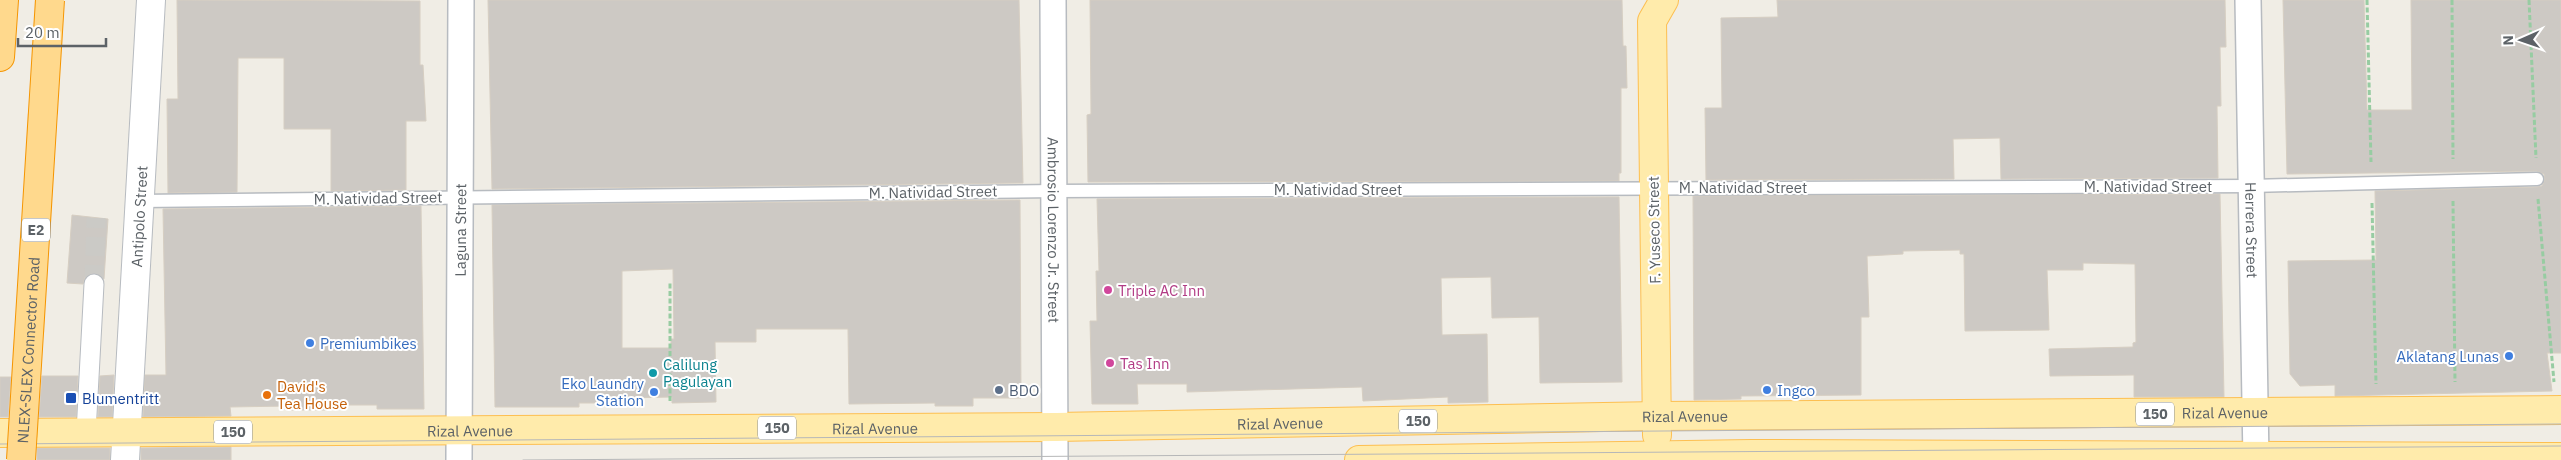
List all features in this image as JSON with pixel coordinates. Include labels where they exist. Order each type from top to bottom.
[{"type":"highway","points":[[0,58],[4,0]]},
{"type":"highway","name":"NLEX-SLEX Connector Road","points":[[22,460],[50,0]]},
{"type":"main road","name":"F. Yuseco Street","points":[[1656,7],[1653,187],[1656,458]]},
{"type":"main road","name":"Rizal Avenue","points":[[10,433],[1056,428],[1657,416],[2559,410]]},
{"type":"main road","points":[[1360,460],[1656,458],[1751,454],[2256,458],[2561,456]]},
{"type":"street","name":"Antipolo Street","points":[[125,460],[125,433],[151,0]]},
{"type":"street","name":"Laguna Street","points":[[459,460],[461,0]]},
{"type":"street","name":"Ambrosio Lorenzo Jr. Street","points":[[1054,0],[1055,460]]},
{"type":"street","name":"Herrera Street","points":[[2248,0],[2256,458]]},
{"type":"street","points":[[10,433],[31,280]]},
{"type":"street","points":[[86,433],[94,284]]},
{"type":"lane","name":"M. Natividad Street","points":[[139,201],[1055,191],[2251,186],[2537,179]]},
{"type":"path","points":[[2452,0],[2456,412]]},
{"type":"path","points":[[2529,0],[2537,179],[2559,410]]},
{"type":"path","points":[[670,283],[670,429]]},
{"type":"building","points":[[177,0],[420,1],[420,65],[423,65],[426,121],[406,121],[406,190],[331,191],[331,129],[284,129],[284,58],[238,58],[237,192],[168,193],[167,99],[178,99]]},
{"type":"building","points":[[488,0],[1019,0],[1023,183],[492,189]]},
{"type":"building","points":[[1090,0],[1622,0],[1623,46],[1626,46],[1627,88],[1621,88],[1621,173],[1619,173],[1619,181],[1088,182],[1087,115],[1091,114]]},
{"type":"building","points":[[1777,0],[2225,0],[2226,47],[2220,47],[2221,106],[2217,106],[2218,178],[2001,179],[2000,138],[1953,139],[1954,179],[1706,180],[1705,108],[1722,108],[1721,18],[1778,17]]},
{"type":"building","points":[[2283,0],[2364,0],[2367,110],[2412,110],[2411,0],[2561,0],[2561,353],[2547,353],[2552,391],[2335,396],[2335,385],[2300,386],[2290,374],[2288,261],[2376,260],[2375,191],[2537,187],[2542,186],[2545,179],[2544,174],[2537,171],[2287,174]]},
{"type":"building","points":[[2220,194],[2224,397],[2134,397],[2134,375],[2050,376],[2049,349],[2133,347],[2133,343],[2136,342],[2135,264],[2083,263],[2083,270],[2047,270],[2049,330],[1965,331],[1964,254],[1960,254],[1960,250],[1903,251],[1903,254],[1867,256],[1869,317],[1861,317],[1861,395],[1741,396],[1741,399],[1694,400],[1693,196]]},
{"type":"building","points":[[1619,197],[1622,382],[1540,383],[1539,317],[1492,318],[1491,277],[1441,278],[1442,335],[1487,334],[1488,402],[1448,403],[1448,397],[1363,401],[1362,387],[1187,392],[1187,384],[1137,384],[1138,404],[1092,404],[1090,321],[1097,321],[1096,271],[1099,271],[1097,199]]},
{"type":"building","points":[[1020,200],[1021,398],[973,398],[973,406],[935,406],[935,403],[849,404],[848,329],[756,329],[756,342],[715,342],[716,402],[672,403],[672,397],[623,398],[623,403],[579,403],[579,407],[495,407],[492,205]],"holes":[[[673,269],[674,339],[671,339],[671,348],[622,348],[622,271]]]},
{"type":"building","points":[[421,206],[424,409],[377,409],[377,405],[330,405],[330,410],[289,410],[289,406],[230,407],[231,416],[143,417],[145,375],[166,375],[163,209]]},
{"type":"building","points":[[72,215],[108,219],[104,279],[94,273],[85,277],[83,284],[67,283]]},
{"type":"building","points":[[114,375],[112,417],[98,417],[100,376]]},
{"type":"building","points":[[42,376],[78,376],[76,417],[39,417]]},
{"type":"building","points":[[0,377],[11,377],[8,417],[0,417]]},
{"type":"building","points":[[231,447],[231,460],[141,460],[141,448]]},
{"type":"building","points":[[37,448],[110,448],[110,460],[37,460]]},
{"type":"tunnel","points":[[94,284],[96,218]]},
{"type":"tram line","points":[[0,444],[2561,424]]},
{"type":"tram line","points":[[523,460],[2561,446]]},
{"type":"place","name":"Triple AC Inn","points":[[1108,290]]},
{"type":"place","name":"Premiumbikes","points":[[310,343]]},
{"type":"place","name":"Aklatang Lunas","points":[[2509,356]]},
{"type":"place","name":"Tas Inn","points":[[1110,363]]},
{"type":"place","name":"Calilung Pagulayan","points":[[653,373]]},
{"type":"place","name":"BDO","points":[[999,390]]},
{"type":"place","name":"Ingco","points":[[1767,390]]},
{"type":"place","name":"Eko Laundry Station","points":[[654,392]]},
{"type":"place","name":"David's Tea House","points":[[267,395]]},
{"type":"place","name":"Blumentritt","points":[[71,398]]}]
